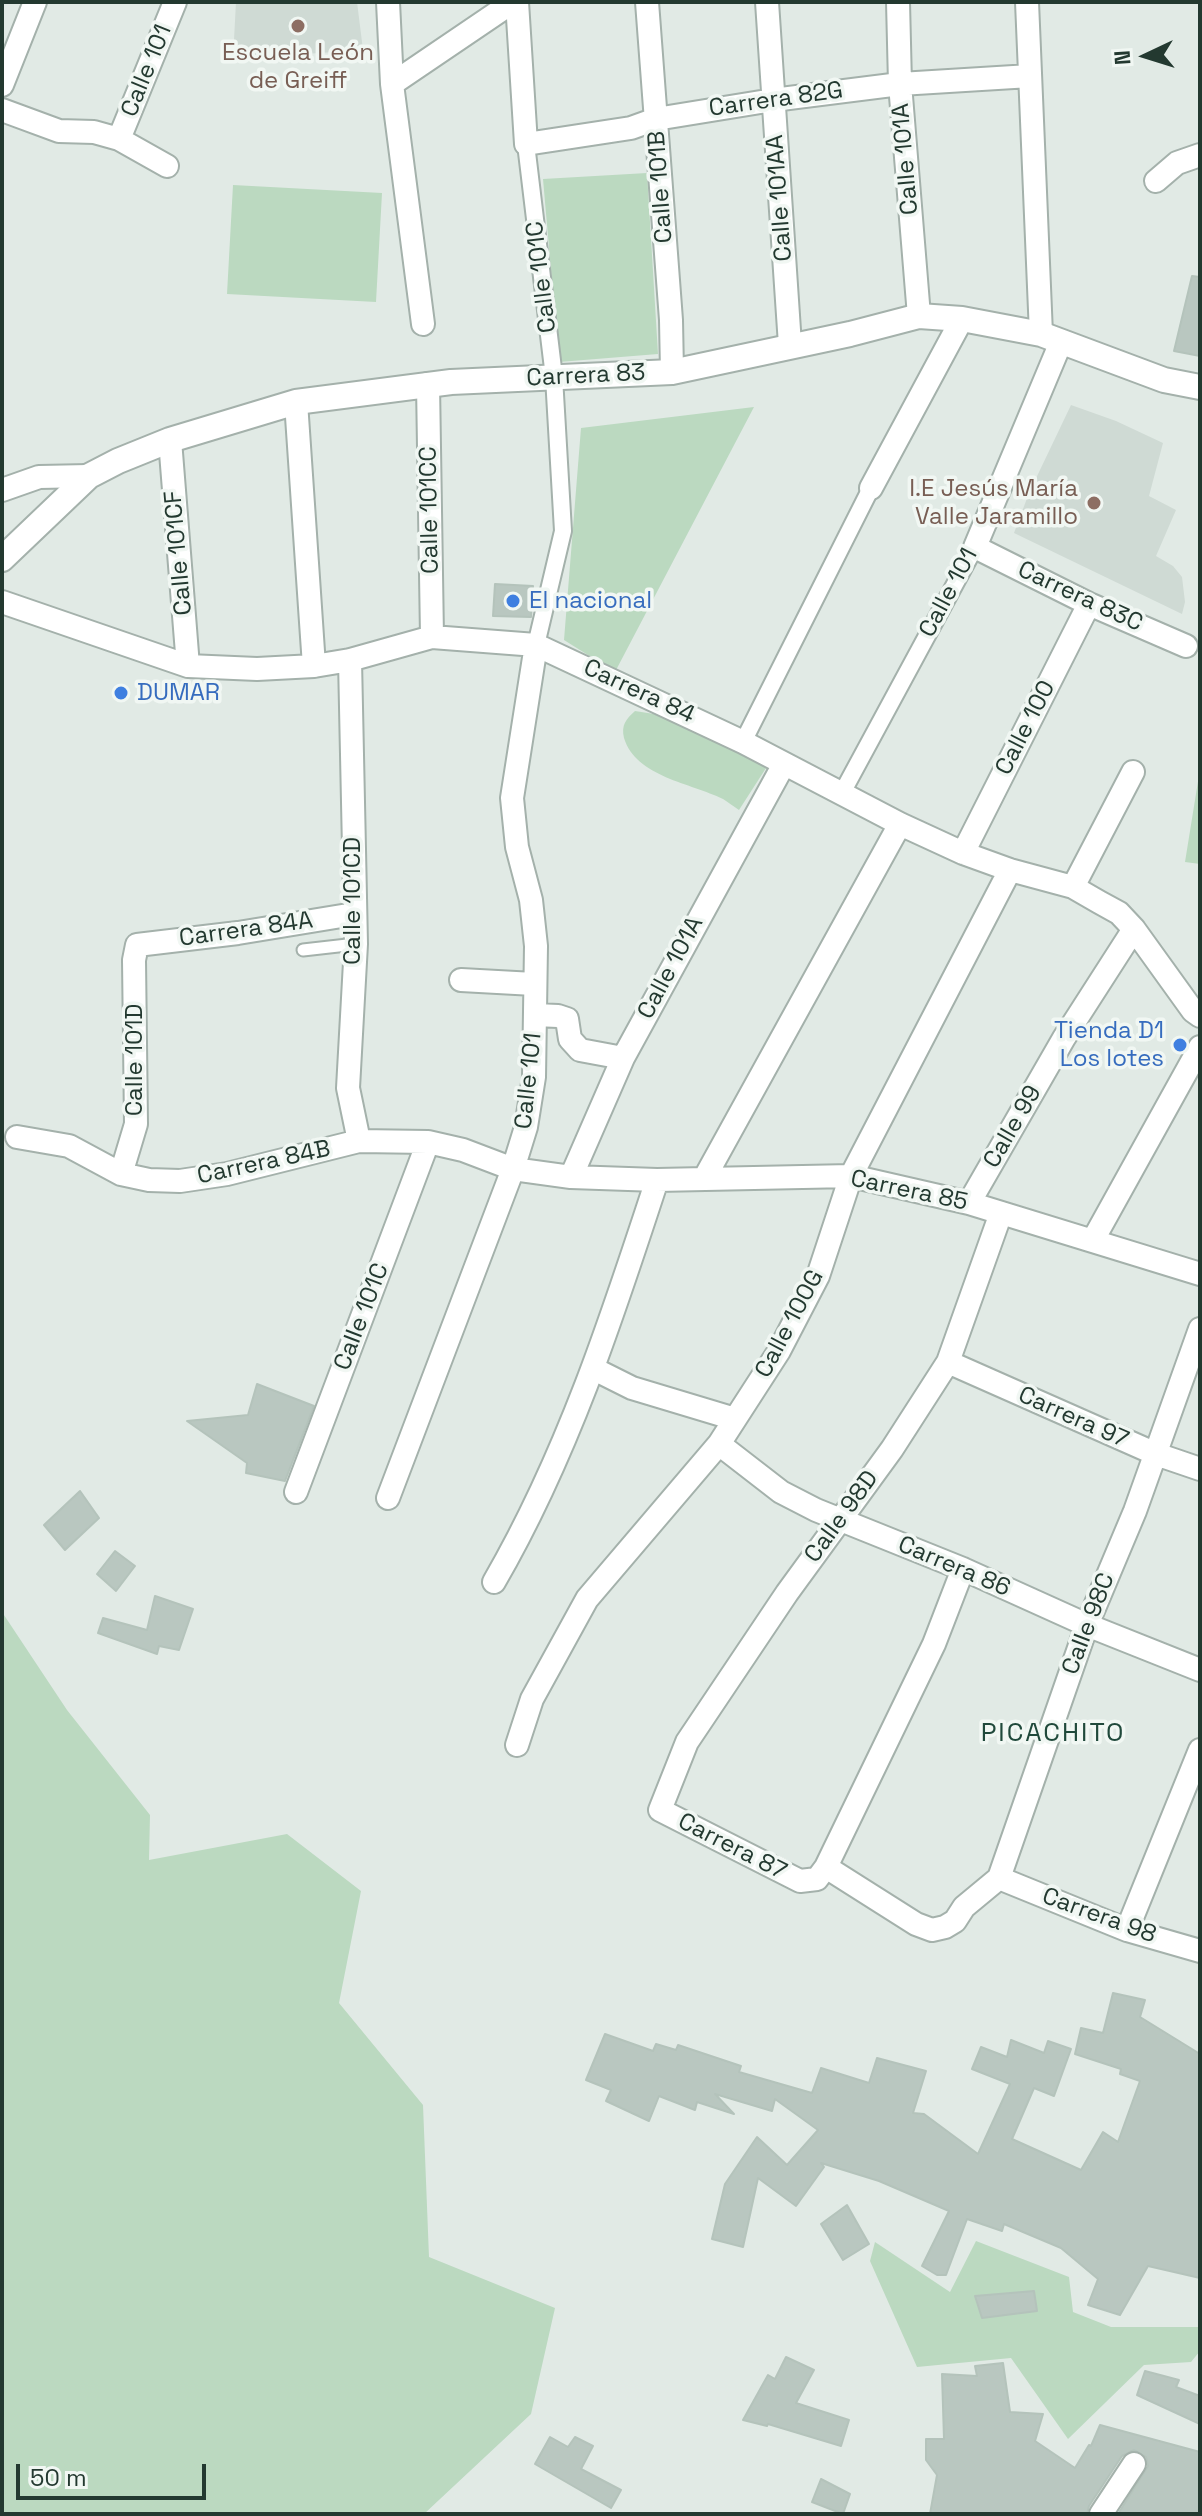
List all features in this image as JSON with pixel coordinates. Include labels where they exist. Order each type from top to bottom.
[{"type":"street","points":[[2,85],[35,2]]},
{"type":"street","name":"Calle 101","points":[[119,139],[175,2]]},
{"type":"street","points":[[388,2],[392,84],[423,324]]},
{"type":"street","points":[[392,84],[515,2]]},
{"type":"street","name":"Calle 101C","points":[[515,2],[526,144],[554,377],[563,531],[536,645]]},
{"type":"street","name":"Calle 101B","points":[[647,2],[672,372]]},
{"type":"street","name":"Calle 101AA","points":[[767,2],[790,345]]},
{"type":"street","name":"Calle 101A","points":[[898,2],[900,84],[919,316]]},
{"type":"street","points":[[1027,2],[1034,2]]},
{"type":"street","name":"Calle 101","points":[[842,793],[975,547],[1051,338],[1027,2]]},
{"type":"street","name":"Carrera 82G","points":[[526,144],[631,128],[656,119],[773,100],[900,84],[1030,76]]},
{"type":"street","points":[[2,110],[59,131],[94,132],[119,139],[167,166]]},
{"type":"street","points":[[1156,181],[1177,163],[1200,155]]},
{"type":"street","name":"Carrera 83","points":[[2,559],[89,476],[170,440],[296,402],[428,384],[672,372],[919,316],[962,319],[1051,338],[1164,380],[1200,387]]},
{"type":"street","points":[[743,742],[871,488],[962,319]]},
{"type":"street","name":"Calle 101CC","points":[[428,384],[432,637]]},
{"type":"street","points":[[296,402],[314,666]]},
{"type":"street","name":"Calle 101CF","points":[[170,440],[188,666]]},
{"type":"street","points":[[2,490],[39,477],[89,476]]},
{"type":"street","name":"Carrera 83C","points":[[975,547],[1089,604],[1186,646]]},
{"type":"street","name":"Carrera 84","points":[[2,602],[188,666],[257,669],[314,666],[350,660],[432,637],[536,645],[743,742],[900,824],[963,853],[1073,887],[1119,913],[1193,1011],[1200,1016]]},
{"type":"street","name":"Calle 100","points":[[963,853],[1089,604]]},
{"type":"street","name":"Calle 101","points":[[388,1498],[513,1169],[526,1127],[534,1077],[536,946],[531,900],[517,847],[512,798],[536,645]]},
{"type":"street","name":"Calle 101CD","points":[[350,660],[356,944],[348,1088],[359,1141]]},
{"type":"street","name":"Calle 101A","points":[[571,1177],[623,1058],[784,764]]},
{"type":"street","points":[[1073,887],[1133,772]]},
{"type":"street","points":[[704,1179],[900,824]]},
{"type":"street","name":"Calle 100G","points":[[517,1745],[532,1699],[587,1599],[719,1444],[779,1351],[818,1276],[851,1176],[1010,870]]},
{"type":"street","name":"Carrera 84A","points":[[137,945],[238,933],[354,914]]},
{"type":"street","name":"Calle 99","points":[[969,1203],[1064,1038],[1134,929]]},
{"type":"street","name":"Calle 101D","points":[[121,1174],[136,1124],[134,960],[137,945]]},
{"type":"street","points":[[461,980],[534,984]]},
{"type":"street","points":[[535,1015],[567,1019],[570,1039],[580,1050],[623,1058]]},
{"type":"street","points":[[1093,1240],[1200,1047]]},
{"type":"street","name":"Carrera 84B","points":[[17,1137],[69,1146],[121,1174],[149,1180],[180,1181],[227,1174],[359,1141],[428,1142],[463,1150],[513,1169]]},
{"type":"street","name":"Calle 101C","points":[[296,1492],[428,1142]]},
{"type":"street","name":"Carrera 85","points":[[513,1169],[571,1177],[657,1180],[851,1176],[969,1203],[1200,1274]]},
{"type":"street","points":[[494,1582],[525,1527],[594,1369],[657,1180]]},
{"type":"street","name":"Calle 98D","points":[[660,1810],[687,1742],[892,1449],[948,1362],[1001,1213]]},
{"type":"street","name":"Calle 98C","points":[[999,1878],[1087,1625],[1156,1454],[1200,1329]]},
{"type":"street","name":"Carrera 97","points":[[948,1362],[1156,1454],[1200,1469]]},
{"type":"street","points":[[594,1369],[632,1388],[735,1419]]},
{"type":"street","name":"Carrera 86","points":[[719,1444],[781,1492],[840,1520],[1200,1670]]},
{"type":"street","points":[[826,1867],[934,1644],[963,1569]]},
{"type":"street","points":[[1127,1930],[1200,1750]]},
{"type":"street","name":"Carrera 87","points":[[660,1810],[800,1881],[817,1879],[826,1867],[916,1924],[932,1930],[955,1921],[964,1907],[999,1878]]},
{"type":"street","name":"Carrera 98","points":[[999,1878],[1127,1930],[1200,1951]]},
{"type":"street","points":[[1101,2514],[1134,2464]]},
{"type":"lane","points":[[303,950],[356,944]]},
{"type":"shaded area","name":"Escuela León de Greiff","points":[[236,2],[357,2],[363,50],[233,59]]},
{"type":"shaded area","name":"I.E Jesús María Valle Jaramillo","points":[[1071,405],[1163,443],[1149,496],[1176,510],[1156,556],[1173,566],[1182,577],[1185,602],[1182,614],[1014,533],[1029,493]]},
{"type":"green space","points":[[647,173],[658,354],[559,362],[543,179]]},
{"type":"green space","points":[[233,185],[382,193],[376,302],[227,294]]},
{"type":"green space","points":[[754,407],[615,672],[564,640],[581,428]]},
{"type":"green space","points":[[635,711],[654,714],[768,765],[739,810],[723,799],[666,777],[640,762],[630,751],[623,733],[625,723]]},
{"type":"green space","points":[[1200,769],[1200,864],[1185,862]]},
{"type":"green space","points":[[2,1612],[67,1710],[150,1815],[149,1860],[287,1834],[361,1891],[339,2003],[423,2105],[429,2257],[555,2308],[531,2414],[424,2514],[2,2514]]},
{"type":"green space","points":[[976,2241],[1069,2277],[1073,2312],[1111,2327],[1200,2327],[1200,2351],[1191,2362],[1144,2365],[1068,2439],[1011,2358],[917,2367],[870,2261],[875,2242],[950,2292]]},
{"type":"building","points":[[1192,276],[1200,277],[1200,356],[1174,351]]},
{"type":"building","name":"El nacional","points":[[495,584],[533,586],[531,617],[493,616]]},
{"type":"building","points":[[257,1384],[314,1406],[285,1481],[246,1473],[247,1463],[187,1421],[248,1415]]},
{"type":"building","points":[[80,1491],[99,1518],[65,1550],[44,1525]]},
{"type":"building","points":[[115,1551],[135,1566],[116,1591],[97,1574]]},
{"type":"building","points":[[155,1596],[193,1609],[179,1650],[159,1646],[157,1654],[98,1633],[103,1618],[147,1630]]},
{"type":"building","points":[[1113,1993],[1145,2000],[1140,2017],[1200,2054],[1200,2278],[1148,2266],[1120,2315],[1088,2305],[1098,2279],[1061,2248],[1004,2224],[1002,2231],[967,2219],[946,2275],[937,2275],[922,2266],[949,2211],[879,2181],[821,2163],[824,2167],[796,2206],[758,2178],[743,2247],[712,2239],[725,2184],[757,2137],[787,2165],[818,2130],[775,2099],[772,2111],[715,2094],[734,2114],[697,2102],[695,2110],[659,2096],[649,2121],[606,2101],[611,2090],[586,2080],[605,2034],[653,2051],[656,2044],[676,2050],[678,2045],[741,2066],[739,2072],[812,2093],[821,2068],[869,2083],[877,2058],[926,2071],[913,2113],[924,2114],[978,2154],[1010,2084],[972,2069],[981,2047],[1007,2057],[1011,2040],[1044,2053],[1048,2041],[1071,2049],[1054,2096],[1034,2088],[1012,2139],[1081,2170],[1103,2132],[1118,2142],[1140,2081],[1120,2074],[1121,2069],[1075,2054],[1081,2028],[1103,2033]]},
{"type":"building","points":[[847,2205],[869,2244],[843,2260],[821,2224]]},
{"type":"building","points":[[1034,2291],[1037,2311],[982,2318],[975,2296]]},
{"type":"building","points":[[786,2357],[814,2370],[796,2403],[849,2420],[841,2446],[768,2424],[743,2420],[768,2375],[775,2379]]},
{"type":"building","points":[[1003,2363],[1010,2412],[1043,2414],[1035,2441],[1075,2468],[1091,2446],[1100,2425],[1200,2452],[1200,2514],[1118,2514],[1148,2466],[1146,2457],[1134,2450],[1122,2456],[1089,2506],[1087,2514],[930,2514],[937,2475],[926,2460],[926,2439],[944,2439],[942,2374],[977,2376],[975,2366]]},
{"type":"building","points":[[1145,2371],[1179,2380],[1176,2387],[1200,2396],[1200,2424],[1137,2395]]},
{"type":"building","points":[[550,2437],[568,2447],[575,2437],[593,2446],[581,2469],[621,2490],[611,2508],[535,2464]]},
{"type":"building","points":[[821,2479],[850,2494],[843,2514],[812,2502]]},
{"type":"place","name":"Escuela León de Greiff","points":[[298,26]]},
{"type":"place","name":"I.E Jesús María Valle Jaramillo","points":[[1094,503]]},
{"type":"place","name":"El nacional","points":[[513,601]]},
{"type":"place","name":"DUMAR","points":[[121,693]]},
{"type":"place","name":"Tienda D1 Los lotes","points":[[1180,1045]]},
{"type":"district","name":"PICACHITO","points":[[1053,1734]]}]
